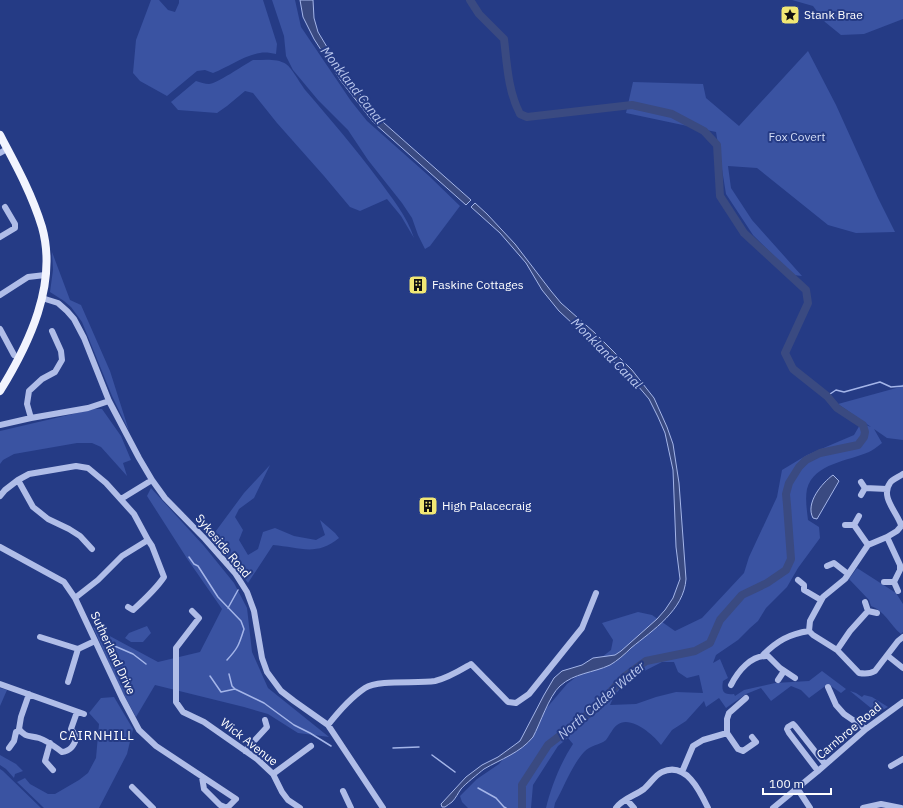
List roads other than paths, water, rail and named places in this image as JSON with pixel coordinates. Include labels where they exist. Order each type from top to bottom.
[{"type":"main road","points":[[0,135],[4,151],[34,203],[42,228],[45,246],[45,275],[42,298],[26,345],[16,366],[0,391]]},
{"type":"street","points":[[0,237],[15,228],[15,224],[5,207]]},
{"type":"street","points":[[0,295],[28,277],[45,275]]},
{"type":"street","name":"Sykeside Road","points":[[42,298],[58,303],[74,319],[84,338],[109,401],[152,480],[165,498],[205,539],[234,573],[247,592],[254,611],[262,658],[267,672],[276,685],[294,701],[328,725],[383,808]]},
{"type":"street","points":[[0,329],[14,355]]},
{"type":"street","points":[[31,418],[27,404],[29,391],[42,379],[55,372],[62,360],[61,351],[52,331]]},
{"type":"street","points":[[0,425],[88,408],[109,401]]},
{"type":"street","points":[[0,496],[18,480],[29,474],[76,466],[84,466],[106,483],[134,514],[152,546],[164,577],[133,610],[128,607]]},
{"type":"street","points":[[809,631],[810,621],[823,596],[845,579],[868,545],[897,531],[902,524],[887,498],[887,489],[890,482],[903,474]]},
{"type":"street","points":[[18,480],[34,507],[48,519],[80,536],[92,549]]},
{"type":"street","points":[[121,499],[152,480]]},
{"type":"street","points":[[861,482],[865,488]]},
{"type":"street","points":[[865,488],[887,489]]},
{"type":"street","points":[[861,495],[865,488]]},
{"type":"street","points":[[854,525],[859,516]]},
{"type":"street","points":[[845,525],[854,525]]},
{"type":"street","points":[[854,525],[868,545]]},
{"type":"street","points":[[887,536],[900,565],[900,570],[894,582]]},
{"type":"street","points":[[75,598],[98,580],[122,556],[148,540]]},
{"type":"street","name":"Sutherland Drive","points":[[0,548],[64,582],[75,598],[122,698],[140,730],[156,746],[236,799],[227,808],[220,805],[204,789],[202,777]]},
{"type":"street","points":[[827,566],[834,563],[848,574]]},
{"type":"street","points":[[798,580],[804,585],[804,590],[821,600]]},
{"type":"street","points":[[884,582],[894,582]]},
{"type":"street","points":[[894,582],[898,591]]},
{"type":"street","points":[[328,725],[343,706],[366,688],[382,684],[433,681],[447,677],[471,664],[508,702],[516,703],[529,694],[582,628],[596,593]]},
{"type":"street","points":[[865,602],[868,611]]},
{"type":"street","name":"Wick Avenue","points":[[192,611],[199,618],[176,648],[176,702],[183,712],[204,722],[257,759],[273,774],[288,800],[300,808]]},
{"type":"street","points":[[837,650],[850,631],[868,611]]},
{"type":"street","points":[[868,611],[877,613]]},
{"type":"street","points":[[809,631],[837,650],[859,673],[863,674],[875,671],[901,639]]},
{"type":"street","points":[[731,685],[736,674],[752,660],[760,655],[763,655],[786,637],[809,631]]},
{"type":"street","points":[[40,637],[78,649]]},
{"type":"street","points":[[68,682],[78,649],[95,640]]},
{"type":"street","points":[[763,655],[768,656],[784,671],[795,678]]},
{"type":"street","points":[[888,656],[903,668]]},
{"type":"street","points":[[778,680],[784,671]]},
{"type":"street","points":[[0,684],[84,714]]},
{"type":"street","points":[[828,687],[836,704],[844,714],[866,729]]},
{"type":"street","points":[[29,694],[20,717],[18,727],[20,731],[26,736],[38,738],[50,743],[62,752],[74,746],[76,737],[71,729],[77,712]]},
{"type":"street","points":[[746,698],[729,713],[727,719],[727,733],[738,749],[743,751],[756,742],[752,737]]},
{"type":"street","name":"Carnbroe Road","points":[[773,808],[866,729],[903,702]]},
{"type":"street","points":[[245,751],[267,727],[265,720]]},
{"type":"street","points":[[818,771],[789,733],[787,729],[788,727],[793,724],[795,726],[825,764]]},
{"type":"street","points":[[9,748],[14,741],[16,732],[20,731]]},
{"type":"street","points":[[682,772],[693,746],[703,740],[727,733]]},
{"type":"street","points":[[50,743],[45,761],[53,770]]},
{"type":"street","points":[[273,774],[311,746]]},
{"type":"street","points":[[616,808],[622,802],[644,789],[660,772],[667,770],[682,772],[696,785],[708,808]]},
{"type":"street","points":[[132,787],[153,808]]},
{"type":"street","points":[[797,788],[810,808]]},
{"type":"street","points":[[343,791],[351,808]]},
{"type":"street","points":[[627,800],[634,808]]},
{"type":"street","points":[[863,808],[881,804],[901,808]]},
{"type":"water","name":"Monkland Canal","points":[[300,0],[313,0],[314,18],[318,32],[330,52],[375,115],[471,200],[466,205],[374,123],[341,81],[314,39],[303,17]]},
{"type":"water","name":"Monkland Canal","points":[[475,203],[515,244],[561,303],[595,333],[632,370],[654,398],[673,444],[679,483],[686,579],[680,600],[674,610],[658,626],[610,665],[571,678],[560,686],[552,696],[533,737],[528,743],[516,752],[484,769],[463,787],[452,802],[445,807],[442,807],[441,804],[466,777],[520,741],[554,678],[562,671],[582,665],[593,658],[615,655],[621,651],[665,610],[673,598],[680,579],[676,547],[673,470],[665,433],[649,399],[632,379],[559,311],[542,290],[526,263],[500,233],[471,207]]},
{"type":"water","points":[[833,475],[839,481],[817,519],[813,518],[811,506],[813,500],[824,483]]},
{"type":"waterway","name":"North Calder Water","points":[[470,0],[479,14],[504,39],[510,87],[520,114],[527,117],[632,105],[672,114],[704,131],[717,145],[720,196],[744,233],[806,290],[808,303],[785,353],[793,369],[827,396],[837,408],[863,425],[865,432],[864,437],[858,445],[820,453],[806,460],[799,467],[789,483],[786,494],[791,559],[786,570],[767,583],[742,595],[720,620],[710,643],[695,651],[646,661],[624,677],[596,708],[548,745],[522,785],[522,808]]},
{"type":"waterway","points":[[827,396],[836,390],[844,392],[880,382],[891,387],[903,386]]},
{"type":"waterway","points":[[189,557],[194,564],[198,566],[218,597],[241,621],[244,629],[238,646],[227,660]]},
{"type":"waterway","points":[[228,608],[238,590]]},
{"type":"waterway","points":[[110,644],[133,654],[146,664]]},
{"type":"waterway","points":[[229,674],[232,686],[235,689]]},
{"type":"waterway","points":[[210,676],[221,692],[235,689],[264,703],[294,725],[331,746]]},
{"type":"waterway","points":[[393,748],[419,747]]},
{"type":"waterway","points":[[432,755],[455,772]]},
{"type":"waterway","points":[[478,788],[496,798],[506,808]]},
{"type":"place","name":"Stank Brae","points":[[790,15]]},
{"type":"place","name":"Faskine Cottages","points":[[418,285]]},
{"type":"place","name":"High Palacecraig","points":[[428,506]]},
{"type":"district","name":"CAIRNHILL","points":[[97,735]]},
{"type":"park label","name":"Fox Covert","points":[[797,137]]}]
